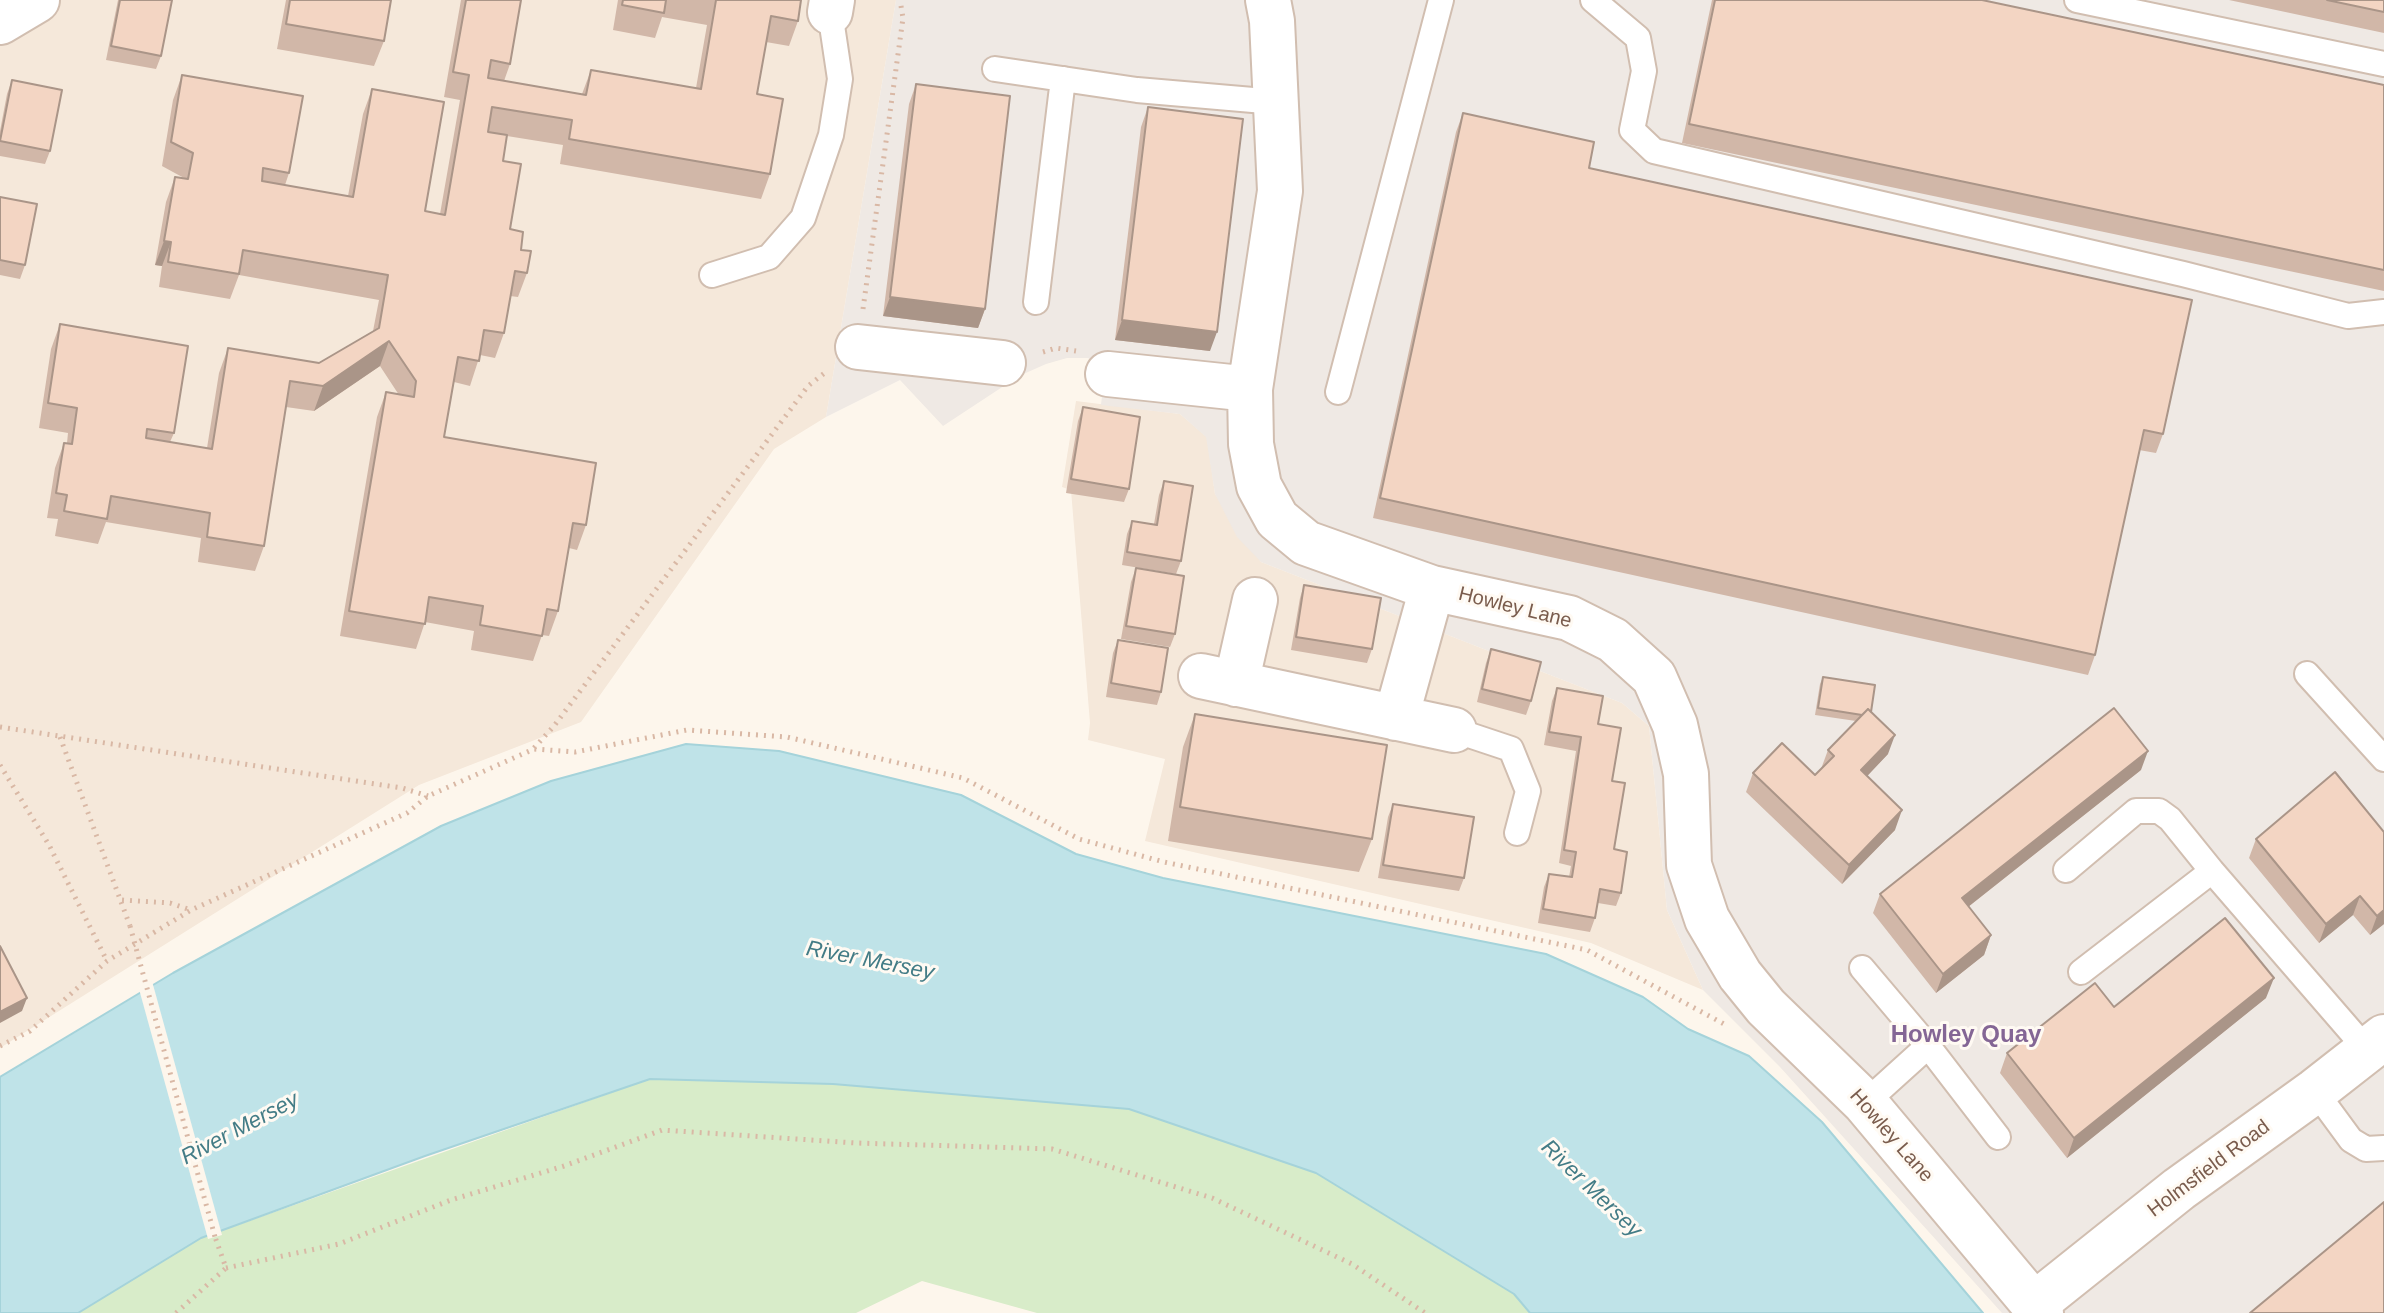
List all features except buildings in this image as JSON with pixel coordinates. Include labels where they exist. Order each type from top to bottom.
[{"type":"street","points":[[0,22],[37,0]]},
{"type":"street","name":"Howley Lane","points":[[1268,0],[1280,191],[1250,389],[1251,444],[1259,486],[1277,519],[1306,543],[1432,588],[1569,618],[1613,640],[1654,677],[1675,725],[1686,774],[1689,865],[1707,919],[1740,975],[1766,1007],[1865,1103],[2038,1308]]},
{"type":"street","points":[[858,347],[1003,363]]},
{"type":"street","points":[[1108,374],[1250,389]]},
{"type":"street","points":[[1396,718],[1432,588]]},
{"type":"street","points":[[1255,600],[1218,680],[1454,730]]},
{"type":"street","name":"Holmsfield Road","points":[[2038,1308],[2179,1189],[2376,1044]]},
{"type":"lane","points":[[1338,392],[1441,0]]},
{"type":"lane","points":[[1593,0],[1638,38],[1644,71],[1632,130],[1654,151],[2183,274],[2348,316],[2384,312]]},
{"type":"lane","points":[[2077,0],[2384,64]]},
{"type":"lane","points":[[712,275],[769,257],[803,218],[831,135],[840,79],[831,6]]},
{"type":"lane","points":[[995,69],[1137,90],[1276,102]]},
{"type":"lane","points":[[1036,302],[1063,79]]},
{"type":"lane","points":[[2307,674],[2384,759]]},
{"type":"lane","points":[[1454,730],[1511,749],[1528,791],[1517,833]]},
{"type":"lane","points":[[2066,870],[2136,811],[2159,811],[2170,819],[2212,871],[2376,1044]]},
{"type":"lane","points":[[2081,972],[2212,871]]},
{"type":"lane","points":[[1862,968],[1928,1046],[1998,1137]]},
{"type":"lane","points":[[1865,1103],[1928,1046]]},
{"type":"lane","points":[[2315,1091],[2351,1140],[2366,1149],[2384,1148]]},
{"type":"path","points":[[0,1046],[30,1031],[107,961],[191,910],[407,813],[428,796],[534,749],[554,726],[808,386],[858,347],[903,18],[900,0]]},
{"type":"path","points":[[1003,363],[1056,348],[1111,356],[1108,374]]},
{"type":"path","points":[[0,727],[402,788],[428,796]]},
{"type":"path","points":[[534,749],[575,752],[687,730],[787,737],[963,778],[1079,839],[1093,843],[1164,862],[1587,950],[1733,1029]]},
{"type":"path","points":[[59,736],[122,900],[226,1268]]},
{"type":"path","points":[[0,765],[49,845],[107,961]]},
{"type":"path","points":[[122,900],[170,903],[191,910]]},
{"type":"path","points":[[176,1313],[226,1268],[339,1244],[451,1200],[564,1166],[662,1130],[856,1143],[1052,1149],[1212,1198],[1352,1264],[1425,1313]]},
{"type":"shaded area","points":[[0,0],[896,0],[826,417],[774,449],[581,722],[419,785],[0,1048]]},
{"type":"shaded area","points":[[896,0],[2384,0],[2384,1313],[2002,1313],[1780,1067],[1703,990],[1667,910],[1649,726],[1622,703],[1261,562],[1237,537],[1215,494],[1206,437],[1180,414],[1101,405],[1106,362],[1067,358],[1046,364],[1019,376],[943,426],[900,380],[826,417]]},
{"type":"shaded area","points":[[1076,401],[1180,414],[1207,437],[1215,494],[1261,562],[1622,703],[1649,726],[1667,910],[1703,990],[1591,943],[1145,841],[1165,759],[1088,740],[1090,723],[1071,490],[1062,487]]},
{"type":"green space","points":[[650,1079],[833,1084],[1129,1109],[1316,1173],[1514,1294],[1530,1313],[1037,1313],[922,1281],[856,1313],[78,1313],[201,1238]]},
{"type":"water","name":"River Mersey","points":[[686,744],[779,751],[961,795],[1076,854],[1163,878],[1546,954],[1643,997],[1688,1029],[1749,1056],[1822,1122],[1983,1313],[1530,1313],[1514,1294],[1316,1173],[1129,1109],[833,1084],[650,1079],[425,1156],[201,1238],[78,1313],[0,1313],[0,1077],[173,973],[441,826],[551,781]]},
{"type":"pier","points":[[152,981],[222,1235],[208,1239],[139,989]]},
{"type":"district","name":"Howley Quay","points":[[1966,1035]]}]
